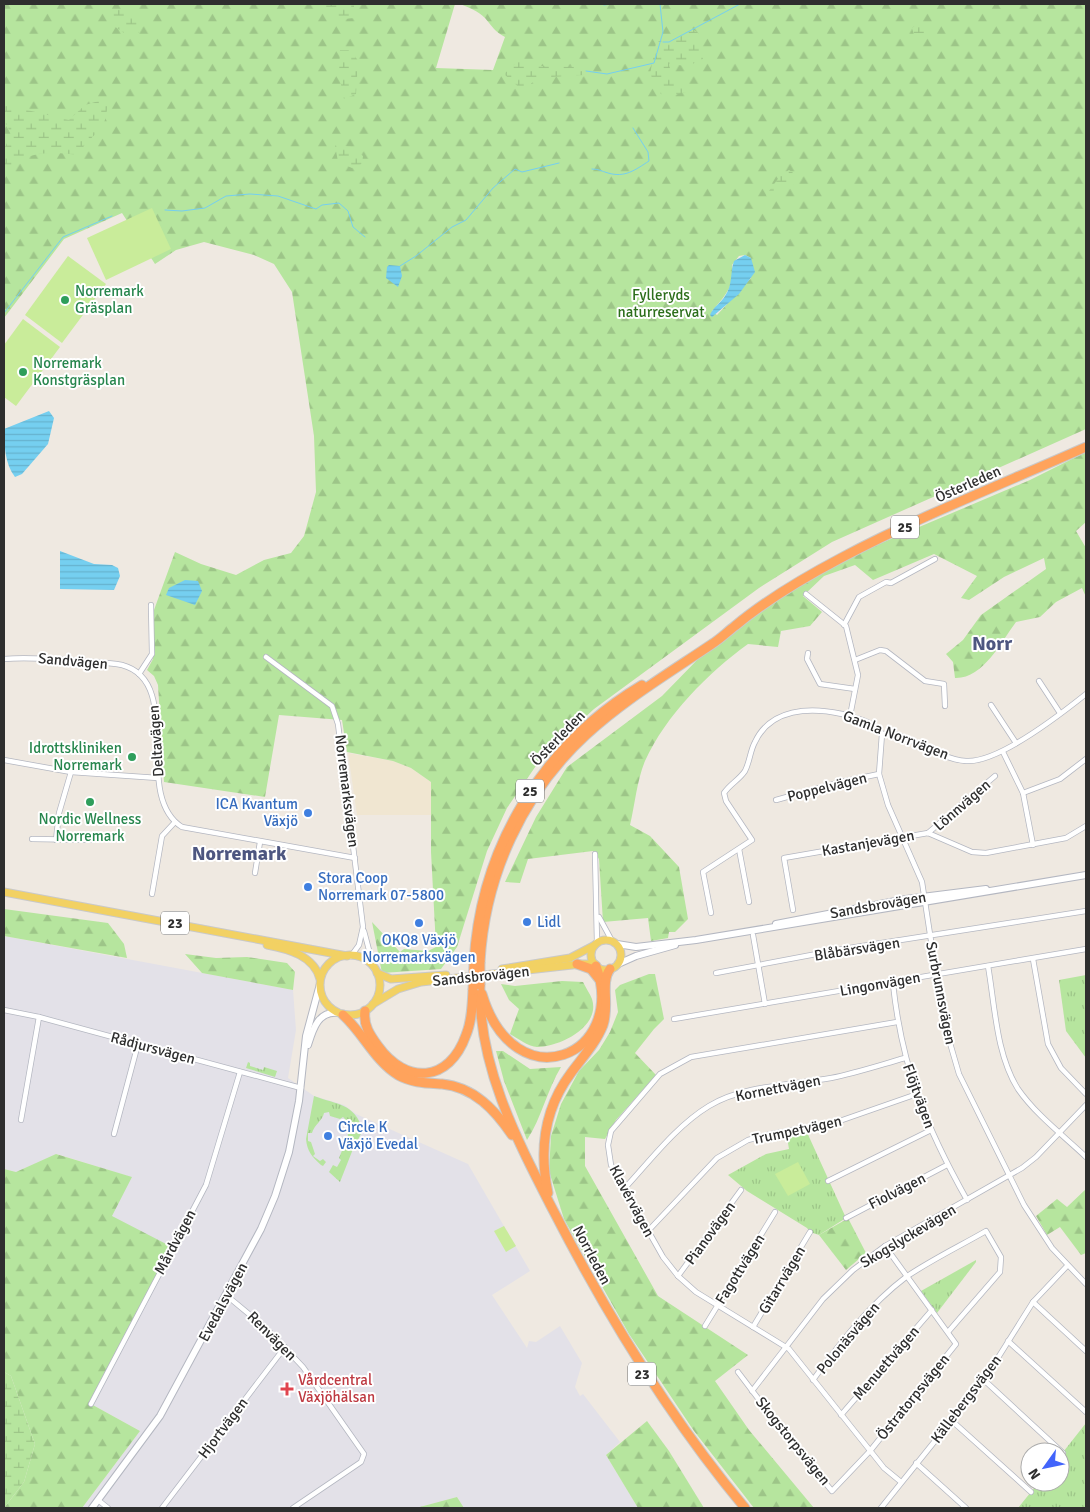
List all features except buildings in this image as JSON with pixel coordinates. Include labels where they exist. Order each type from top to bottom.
[{"type":"highway","name":"Österleden","points":[[477,987],[479,916],[492,865],[516,814],[545,770],[581,731],[620,699],[718,633],[734,626],[840,558],[1086,447]]},
{"type":"highway","points":[[577,964],[591,969],[600,981]]},
{"type":"highway","points":[[477,987],[491,1020],[505,1039],[520,1050],[547,1058],[576,1049],[593,1031],[600,1014],[600,981],[596,965]]},
{"type":"highway","name":"23","points":[[556,1215],[549,1195],[543,1164],[543,1148],[548,1118],[562,1085],[603,1026],[607,1010],[605,978],[614,967]]},
{"type":"highway","points":[[365,1011],[367,1030],[390,1060],[402,1070],[430,1072],[449,1060],[463,1043],[477,987]]},
{"type":"highway","name":"Norrleden","points":[[477,987],[484,1058],[513,1137],[558,1230],[602,1311],[671,1418],[740,1508]]},
{"type":"highway","name":"Norrleden","points":[[477,987],[481,1024],[496,1086],[526,1156],[585,1272],[631,1350],[680,1423],[745,1508]]},
{"type":"highway","name":"23","points":[[341,1014],[393,1071],[416,1082],[451,1086],[476,1095],[490,1108],[513,1137]]},
{"type":"main road","name":"23","points":[[4,892],[349,956],[366,961],[376,971]]},
{"type":"main road","name":"23","points":[[4,896],[273,946],[310,961],[317,968],[323,1000],[330,1008],[341,1014]]},
{"type":"main road","name":"23","points":[[596,944],[603,940],[615,942],[621,954],[614,967]]},
{"type":"main road","points":[[596,944],[591,955],[596,965],[614,967]]},
{"type":"main road","name":"Sandsbrovägen","points":[[376,971],[386,978],[396,979],[497,970],[570,958],[596,944]]},
{"type":"main road","points":[[320,982],[328,965],[336,959],[349,956]]},
{"type":"main road","name":"Sandsbrovägen","points":[[373,1004],[398,989],[421,982],[577,964],[596,965]]},
{"type":"main road","points":[[341,1014],[355,1015],[365,1011],[373,1004],[379,992],[376,971]]},
{"type":"street","points":[[844,625],[859,597],[886,582],[891,583],[935,559]]},
{"type":"street","points":[[806,594],[844,625],[858,675],[850,716]]},
{"type":"street","points":[[139,674],[152,654],[151,605]]},
{"type":"street","points":[[855,660],[880,650],[886,651],[925,681],[944,684],[945,706]]},
{"type":"street","points":[[808,653],[807,658],[820,684],[855,689]]},
{"type":"street","name":"Sandvägen","points":[[4,659],[31,657],[122,665],[139,674]]},
{"type":"street","name":"Norremarksvägen","points":[[266,657],[332,706],[338,724],[364,927],[359,946],[349,956]]},
{"type":"street","name":"Deltavägen","points":[[139,674],[148,686],[154,699],[158,778],[164,805],[174,822]]},
{"type":"street","points":[[1039,680],[1060,712]]},
{"type":"street","name":"Gamla Norrvägen","points":[[739,849],[752,840],[726,801],[724,792],[744,771],[760,732],[778,718],[792,712],[809,710],[850,716],[876,725],[882,734],[894,733],[966,761],[982,759],[1003,752],[1086,694]]},
{"type":"street","points":[[992,705],[1016,742]]},
{"type":"street","name":"Surbrunnsvägen","points":[[882,734],[879,774],[882,790],[901,837],[918,871],[925,900],[943,1019],[959,1074],[1008,1176],[1038,1228],[1067,1266],[1086,1284]]},
{"type":"street","points":[[1003,752],[1023,793],[1033,846]]},
{"type":"street","points":[[1023,793],[1060,779],[1086,759]]},
{"type":"street","points":[[4,760],[71,772],[158,778]]},
{"type":"street","points":[[56,840],[59,813],[71,772]]},
{"type":"street","name":"Poppelvägen","points":[[776,800],[840,782],[879,774]]},
{"type":"street","name":"Lönnvägen","points":[[928,833],[995,776]]},
{"type":"street","points":[[152,894],[162,836],[174,822],[190,830],[355,858]]},
{"type":"street","name":"Kastanjevägen","points":[[793,910],[784,858],[928,833],[972,852],[986,853],[1033,846],[1066,838],[1086,826]]},
{"type":"street","points":[[32,839],[93,840]]},
{"type":"street","points":[[255,873],[260,842]]},
{"type":"street","points":[[711,913],[704,872],[739,849],[749,902]]},
{"type":"street","points":[[595,854],[596,944]]},
{"type":"street","name":"Sandsbrovägen","points":[[615,942],[636,947],[696,940],[758,929],[782,922],[925,900],[972,890],[1000,889],[1086,875]]},
{"type":"street","name":"Blåbärsvägen","points":[[716,973],[843,950],[1086,911]]},
{"type":"street","points":[[597,913],[615,942]]},
{"type":"street","points":[[364,927],[376,971]]},
{"type":"street","points":[[753,935],[765,1004]]},
{"type":"street","name":"Sandsbrovägen","points":[[614,967],[636,956],[696,940]]},
{"type":"street","name":"Lingonvägen","points":[[674,1019],[893,984],[1086,949]]},
{"type":"street","points":[[1033,958],[1048,1044],[1061,1068],[1086,1094]]},
{"type":"street","points":[[988,966],[1002,1049],[1010,1074],[1027,1101],[1086,1157]]},
{"type":"street","name":"Evedalsvägen","points":[[92,1508],[160,1416],[261,1229],[275,1196],[289,1152],[301,1088],[306,1036],[320,982]]},
{"type":"street","name":"Flöjtvägen","points":[[893,984],[897,1022],[905,1058],[917,1094],[931,1130],[967,1200]]},
{"type":"street","name":"Rådjursvägen","points":[[4,1010],[39,1017],[301,1088]]},
{"type":"street","name":"Evedalsvägen","points":[[302,1073],[308,1045],[318,1022],[328,1013],[341,1014]]},
{"type":"street","points":[[21,1120],[39,1017]]},
{"type":"street","name":"Klavérvägen","points":[[897,1022],[691,1057],[660,1074],[611,1131],[608,1145],[611,1165],[663,1257],[678,1276],[696,1292],[717,1306],[786,1347],[884,1468],[902,1482]]},
{"type":"street","points":[[114,1134],[138,1044]]},
{"type":"street","name":"Kornettvägen","points":[[624,1189],[673,1136],[696,1114],[710,1105],[749,1092],[832,1077],[905,1058]]},
{"type":"street","name":"Mårdvägen","points":[[91,1404],[206,1185],[240,1072]]},
{"type":"street","name":"Trumpetvägen","points":[[648,1231],[717,1158],[748,1140],[771,1134],[831,1124],[917,1094]]},
{"type":"street","name":"Skogslyckevägen","points":[[752,1391],[833,1288],[852,1270],[884,1246],[1008,1176],[1036,1157],[1086,1105]]},
{"type":"street","points":[[828,1181],[931,1130]]},
{"type":"street","name":"Fiolvägen","points":[[846,1218],[948,1165]]},
{"type":"street","name":"Pianovägen","points":[[678,1276],[741,1190]]},
{"type":"street","name":"Fagottvägen","points":[[705,1326],[775,1212]]},
{"type":"street","name":"Polonäsvägen","points":[[813,1380],[858,1323],[907,1277],[986,1231],[1001,1257],[1002,1269],[995,1280],[948,1332]]},
{"type":"street","name":"Gitarrvägen","points":[[753,1327],[810,1232]]},
{"type":"street","name":"Östratorpsvägen","points":[[870,1451],[956,1344],[884,1246]]},
{"type":"street","name":"Källebergsvägen","points":[[881,1508],[984,1380],[1033,1302],[1067,1266]]},
{"type":"street","name":"Renvägen","points":[[226,1295],[249,1312],[285,1347],[320,1389],[364,1456],[361,1462],[293,1508]]},
{"type":"street","points":[[1033,1302],[1086,1351]]},
{"type":"street","name":"Menuettvägen","points":[[841,1415],[932,1310]]},
{"type":"street","points":[[1008,1342],[1086,1412]]},
{"type":"street","name":"Hjortvägen","points":[[162,1508],[285,1347]]},
{"type":"street","name":"Skogstorpsvägen","points":[[738,1372],[832,1491],[870,1451]]},
{"type":"street","points":[[984,1380],[1052,1442]]},
{"type":"street","points":[[951,1420],[1020,1483]]},
{"type":"street","points":[[916,1464],[966,1508]]},
{"type":"street","points":[[98,1500],[108,1508]]},
{"type":"shaded area","points":[[348,753],[393,761],[411,768],[431,782],[431,815],[357,815]]},
{"type":"shaded area","points":[[4,936],[293,990],[296,1030],[288,1078],[314,1096],[344,1105],[356,1114],[468,1164],[530,1271],[492,1295],[527,1348],[529,1341],[536,1342],[560,1326],[582,1363],[575,1387],[580,1396],[583,1394],[620,1442],[606,1455],[638,1508],[464,1508],[457,1497],[416,1508],[82,1508],[140,1431],[91,1404],[112,1216],[131,1177],[57,1154],[16,1172],[4,1169]]},
{"type":"green space","name":"Fylleryds naturreservat","points":[[4,4],[455,4],[436,68],[493,70],[505,37],[496,31],[479,13],[460,4],[1086,4],[1086,429],[832,542],[759,588],[594,709],[542,757],[507,808],[487,851],[457,947],[441,969],[382,973],[372,922],[400,952],[404,949],[428,951],[436,947],[431,852],[431,782],[411,768],[393,761],[347,752],[342,720],[279,715],[265,797],[164,782],[158,685],[154,676],[147,670],[153,659],[154,610],[175,552],[201,564],[236,575],[264,560],[291,553],[304,536],[316,492],[314,436],[292,292],[274,264],[254,255],[204,242],[176,250],[155,264],[122,213],[64,239],[4,318]],"holes":[[[745,255],[751,258],[751,278],[717,315],[712,311],[731,284],[733,278],[732,265],[739,256]]]},
{"type":"green space","points":[[319,4],[354,4],[354,18],[344,19],[320,7]]},
{"type":"green space","points":[[121,9],[132,12],[138,25],[139,34],[127,35],[114,26],[113,11]]},
{"type":"green space","points":[[920,22],[926,27],[924,38],[915,39],[912,28]]},
{"type":"green space","points":[[688,25],[698,33],[703,59],[688,66],[669,64],[673,82],[694,90],[663,98],[650,74],[656,43]]},
{"type":"green space","points":[[340,50],[351,50],[358,61],[356,94],[344,99],[339,75]]},
{"type":"green space","points":[[519,60],[539,66],[580,67],[584,75],[536,78],[524,92],[504,74]]},
{"type":"green space","points":[[4,93],[14,111],[27,110],[69,120],[85,105],[102,100],[107,104],[107,114],[101,127],[78,155],[38,154],[19,161],[4,174],[4,149],[11,135],[4,122]]},
{"type":"green space","points":[[335,145],[352,147],[363,156],[362,164],[352,168],[338,162]]},
{"type":"green space","points":[[789,170],[796,175],[796,182],[787,190],[769,198],[766,195],[780,176]]},
{"type":"green space","name":"Norremark Gräsplan","points":[[152,208],[171,249],[106,280],[87,238]]},
{"type":"green space","name":"Norremark Gräsplan","points":[[68,256],[106,284],[62,343],[25,315]]},
{"type":"green space","name":"Norremark Konstgräsplan","points":[[23,319],[60,347],[16,406],[4,397],[4,345]]},
{"type":"green space","points":[[1086,452],[1086,522],[1076,531],[1086,548],[1086,597],[1082,588],[1056,602],[1040,617],[1016,622],[990,658],[974,672],[965,677],[955,678],[953,662],[946,654],[963,640],[981,615],[1046,569],[1044,558],[1004,577],[969,600],[961,598],[977,576],[934,554],[873,580],[855,565],[824,576],[803,596],[822,612],[810,626],[781,631],[778,647],[748,644],[718,668],[676,711],[664,727],[642,768],[630,825],[650,836],[679,867],[688,919],[675,932],[669,932],[668,938],[651,941],[648,918],[603,922],[599,859],[593,851],[528,859],[520,883],[505,882],[536,817],[567,767],[662,696],[700,657],[779,599],[846,558],[1030,480]]},
{"type":"green space","points":[[4,909],[108,923],[124,944],[127,958],[4,936]]},
{"type":"green space","points":[[185,954],[216,958],[247,957],[287,963],[295,972],[293,990],[202,973]]},
{"type":"green space","points":[[649,974],[655,974],[664,1019],[635,1053],[656,1075],[616,1120],[605,1139],[585,1137],[585,1166],[658,1296],[748,1355],[715,1381],[749,1430],[814,1508],[754,1508],[694,1431],[629,1334],[564,1219],[549,1171],[551,1136],[561,1104],[579,1071],[599,1050],[610,1032],[618,1012],[615,990],[620,985]]},
{"type":"green space","points":[[1086,975],[1086,1058],[1066,1031],[1059,980]]},
{"type":"green space","points":[[562,981],[583,982],[592,999],[593,1009],[590,1018],[584,1026],[576,1034],[566,1039],[537,1047],[527,1044],[510,1034],[519,1009],[509,1000],[501,984],[515,986]]},
{"type":"green space","points":[[496,1051],[503,1051],[530,1069],[561,1067],[527,1140],[504,1081]]},
{"type":"green space","points":[[248,1062],[250,1066],[263,1070],[264,1067],[277,1071],[275,1077],[246,1068]]},
{"type":"green space","points":[[314,1096],[344,1106],[350,1110],[359,1121],[363,1130],[340,1182],[329,1172],[333,1165],[337,1167],[341,1160],[339,1158],[348,1136],[347,1129],[350,1127],[348,1123],[345,1124],[346,1120],[343,1117],[340,1119],[330,1116],[329,1112],[324,1113],[312,1133],[308,1133],[308,1141],[311,1142],[315,1154],[313,1156],[320,1161],[323,1159],[326,1162],[323,1166],[321,1165],[310,1154],[306,1139]]},
{"type":"green space","points":[[805,1128],[846,1218],[819,1235],[810,1232],[807,1228],[747,1191],[728,1175],[766,1154],[789,1149],[786,1132]]},
{"type":"green space","points":[[56,1154],[132,1177],[112,1216],[172,1247],[91,1404],[140,1431],[82,1508],[4,1508],[24,1482],[35,1444],[11,1376],[4,1372],[4,1169],[16,1172]]},
{"type":"green space","points":[[798,1162],[810,1184],[788,1196],[775,1174]]},
{"type":"green space","points":[[1086,1189],[1086,1253],[1081,1255],[1060,1227],[1047,1235],[1036,1216],[1057,1199],[1067,1207]]},
{"type":"green space","points":[[845,1220],[849,1220],[866,1253],[846,1270],[819,1235]]},
{"type":"green space","points":[[504,1226],[516,1246],[506,1252],[494,1231]]},
{"type":"green space","points":[[976,1260],[976,1262],[937,1313],[921,1291]]},
{"type":"green space","points":[[4,1372],[11,1376],[35,1444],[24,1482],[4,1508]]},
{"type":"green space","points":[[647,1421],[669,1451],[704,1508],[638,1508],[606,1455]]},
{"type":"green space","points":[[1086,1423],[1086,1508],[1018,1508],[1031,1492],[1070,1492],[1070,1443]]},
{"type":"green space","points":[[457,1497],[464,1508],[416,1508]]},
{"type":"water","points":[[745,255],[751,258],[755,272],[739,294],[712,317],[710,315],[711,312],[728,292],[734,261]]},
{"type":"water","points":[[389,265],[400,266],[402,276],[398,287],[386,278]]},
{"type":"water","points":[[49,411],[54,418],[48,444],[22,474],[15,477],[7,460],[4,429]]},
{"type":"water","points":[[60,551],[94,564],[112,565],[118,568],[120,576],[114,590],[60,589]]},
{"type":"water","points":[[185,580],[198,581],[202,591],[195,605],[166,595],[169,588]]},
{"type":"waterway","points":[[604,5],[611,4]]},
{"type":"waterway","points":[[586,71],[607,74],[654,63],[663,32],[660,4]]},
{"type":"waterway","points":[[663,42],[669,42],[740,4]]},
{"type":"waterway","points":[[592,169],[614,174],[625,174],[649,161],[648,152],[633,128]]},
{"type":"waterway","points":[[400,266],[416,256],[452,227],[466,220],[493,188],[515,169],[522,172],[559,163]]},
{"type":"waterway","points":[[165,210],[182,211],[205,208],[226,196],[250,194],[278,196],[316,209],[322,205],[339,203],[348,211],[353,227],[365,237]]},
{"type":"waterway","points":[[4,313],[63,237],[112,216]]},
{"type":"place","name":"Norremark Gräsplan","points":[[65,300]]},
{"type":"place","name":"Norremark Konstgräsplan","points":[[23,372]]},
{"type":"place","name":"Idrottskliniken Norremark","points":[[132,757]]},
{"type":"place","name":"Nordic Wellness Norremark","points":[[90,802]]},
{"type":"place","name":"ICA Kvantum Växjö","points":[[308,813]]},
{"type":"place","name":"Stora Coop Norremark 07-5800","points":[[308,887]]},
{"type":"place","name":"Lidl","points":[[527,922]]},
{"type":"place","name":"OKQ8 Växjö Norremarksvägen","points":[[419,923]]},
{"type":"place","name":"Circle K Växjö Evedal","points":[[328,1136]]},
{"type":"place","name":"Vårdcentral Växjöhälsan","points":[[287,1389]]},
{"type":"district","name":"Norr","points":[[992,643]]},
{"type":"district","name":"Norremark","points":[[239,853]]}]
